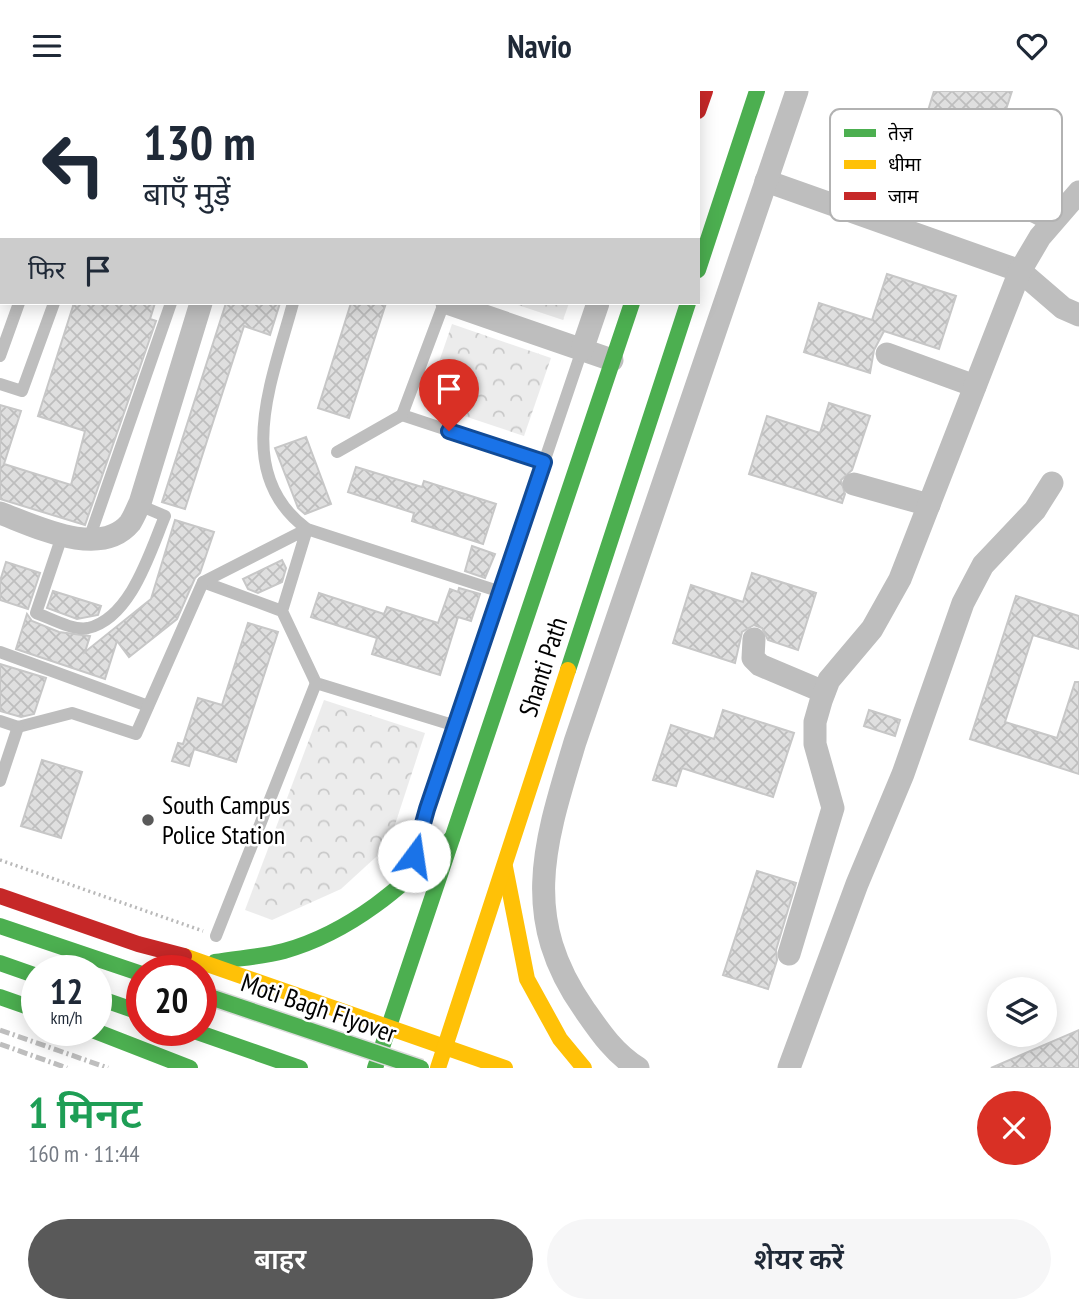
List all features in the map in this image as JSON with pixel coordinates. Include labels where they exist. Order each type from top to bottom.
[{"type":"main road","points":[[700,264],[757,91]]},
{"type":"main road","name":"Shanti Path","points":[[375,1068],[457,832],[631,305]]},
{"type":"main road","name":"Shanti Path","points":[[438,1068],[687,305]]},
{"type":"main road","points":[[217,962],[286,951],[345,927],[408,880],[457,832]]},
{"type":"main road","points":[[505,865],[527,979],[559,1039],[584,1068]]},
{"type":"main road","points":[[0,896],[138,944],[179,955]]},
{"type":"main road","points":[[0,926],[126,969]]},
{"type":"main road","points":[[138,944],[156,955]]},
{"type":"main road","points":[[0,963],[21,970]]},
{"type":"main road","points":[[217,966],[505,1068]]},
{"type":"main road","points":[[0,997],[21,1004]]},
{"type":"main road","name":"Moti Bagh Flyover","points":[[217,999],[421,1068]]},
{"type":"main road","points":[[112,1037],[190,1068]]},
{"type":"main road","points":[[217,1039],[300,1068]]},
{"type":"street","points":[[638,1068],[623,1059],[603,1037],[573,995],[553,956],[543,913],[543,870],[551,821],[575,743],[797,91]]},
{"type":"street","points":[[766,181],[830,204]]},
{"type":"street","points":[[1062,211],[1079,193]]},
{"type":"street","points":[[879,221],[1020,271],[1063,308],[1079,315]]},
{"type":"street","points":[[789,954],[833,808],[815,744],[816,722],[824,692],[829,680],[887,605],[1020,271],[1053,221]]},
{"type":"street","points":[[0,513],[89,539],[106,539],[130,523],[139,505],[200,305]]},
{"type":"street","points":[[452,305],[612,361]]},
{"type":"street","points":[[582,350],[597,305]]},
{"type":"street","points":[[887,354],[975,386]]},
{"type":"street","points":[[789,1068],[857,884],[903,773],[963,603],[983,565],[1035,510],[1052,483]]},
{"type":"street","points":[[854,484],[929,505]]},
{"type":"street","points":[[754,639],[753,658],[760,665],[824,692]]},
{"type":"lane","points":[[0,356],[18,305]]},
{"type":"lane","points":[[0,384],[22,391],[53,305]]},
{"type":"lane","points":[[89,539],[170,305]]},
{"type":"lane","points":[[292,305],[266,404],[262,446],[269,484],[288,515],[307,529],[501,592]]},
{"type":"lane","points":[[337,452],[402,415],[445,305]]},
{"type":"lane","points":[[408,880],[427,809],[582,350]]},
{"type":"lane","points":[[402,415],[544,462]]},
{"type":"lane","points":[[63,533],[36,614],[78,628],[87,628],[127,601],[165,516],[139,505]]},
{"type":"lane","points":[[0,721],[18,727],[72,713],[136,734],[203,582],[307,529]]},
{"type":"lane","points":[[216,936],[316,683],[282,611],[307,529]]},
{"type":"lane","points":[[203,582],[282,611]]},
{"type":"lane","points":[[0,652],[148,706]]},
{"type":"lane","points":[[316,683],[456,726]]},
{"type":"lane","points":[[0,781],[18,727]]},
{"type":"path","points":[[0,860],[216,936]]},
{"type":"green space","points":[[518,305],[568,305],[563,320]]},
{"type":"green space","points":[[452,324],[551,358],[524,436],[425,403]]},
{"type":"green space","points":[[324,700],[425,733],[388,846],[341,889],[272,920],[245,910]]},
{"type":"building","points":[[934,91],[1012,91],[1006,109],[929,109]]},
{"type":"building","points":[[887,274],[956,296],[939,349],[884,331],[874,350],[870,373],[804,352],[819,303],[872,320]]},
{"type":"building","points":[[73,305],[154,305],[150,319],[156,321],[85,525],[0,499],[0,405],[21,411],[4,464],[71,485],[85,431],[38,416]]},
{"type":"building","points":[[225,305],[279,305],[270,335],[244,326],[185,509],[162,502]]},
{"type":"building","points":[[350,305],[385,305],[349,418],[318,408]]},
{"type":"building","points":[[829,403],[870,416],[852,470],[841,480],[845,494],[842,503],[749,474],[767,416],[820,433]]},
{"type":"building","points":[[306,437],[331,504],[305,514],[298,508],[275,448]]},
{"type":"building","points":[[356,467],[422,487],[424,481],[496,504],[483,544],[412,521],[414,513],[348,492]]},
{"type":"building","points":[[175,520],[214,532],[200,573],[195,578],[177,619],[129,657],[117,641],[105,679],[16,649],[27,614],[32,621],[59,632],[90,636],[85,652],[151,599]]},
{"type":"building","points":[[472,546],[495,554],[485,578],[465,571]]},
{"type":"building","points":[[282,560],[286,568],[282,582],[258,593],[248,589],[243,579]]},
{"type":"building","points":[[6,562],[40,573],[28,609],[0,600],[0,581]]},
{"type":"building","points":[[752,573],[816,593],[798,650],[768,640],[762,628],[754,625],[742,632],[735,663],[673,643],[691,585],[743,602]]},
{"type":"building","points":[[459,588],[480,594],[471,621],[458,617],[440,675],[372,654],[377,638],[311,617],[319,593],[384,614],[387,607],[438,623],[450,589],[458,592]]},
{"type":"building","points":[[53,591],[101,606],[98,615],[77,619],[47,608]]},
{"type":"building","points":[[1016,596],[1079,616],[1079,649],[1033,635],[1005,722],[1057,738],[1075,682],[1079,682],[1079,774],[970,739]]},
{"type":"building","points":[[248,623],[278,632],[236,762],[194,749],[189,766],[172,761],[178,743],[183,744],[198,698],[222,705]]},
{"type":"building","points":[[0,664],[46,678],[34,714],[21,717],[0,711]]},
{"type":"building","points":[[723,710],[794,733],[773,797],[682,768],[676,786],[653,780],[671,725],[714,739]]},
{"type":"building","points":[[869,710],[900,720],[895,736],[864,726]]},
{"type":"building","points":[[42,760],[82,772],[61,838],[21,826]]},
{"type":"building","points":[[757,871],[796,883],[776,950],[777,960],[768,989],[723,975]]},
{"type":"building","points":[[1079,1030],[1079,1068],[991,1068],[1040,1047],[1057,1047],[1057,1040]]},
{"type":"railway","points":[[0,1030],[108,1068]]},
{"type":"railway","points":[[0,1044],[67,1068]]},
{"type":"traffic: fast","points":[[700,264],[757,91]]},
{"type":"traffic: fast","points":[[375,1068],[631,305]]},
{"type":"traffic: fast","points":[[568,670],[687,305]]},
{"type":"traffic: fast","points":[[217,962],[284,951],[332,932],[354,920],[395,890],[452,838]]},
{"type":"traffic: fast","points":[[0,926],[126,969]]},
{"type":"traffic: fast","points":[[0,963],[21,970]]},
{"type":"traffic: fast","points":[[0,997],[21,1004]]},
{"type":"traffic: fast","points":[[217,999],[421,1068]]},
{"type":"traffic: fast","points":[[112,1003],[126,1007]]},
{"type":"traffic: fast","points":[[112,1038],[190,1068]]},
{"type":"traffic: fast","points":[[217,1039],[300,1068]]},
{"type":"traffic: slow","points":[[438,1068],[568,670]]},
{"type":"traffic: slow","points":[[505,867],[527,979],[560,1039],[584,1068]]},
{"type":"traffic: slow","points":[[217,968],[505,1068]]},
{"type":"traffic: jam","points":[[700,105],[705,91]]},
{"type":"traffic: jam","points":[[0,896],[138,944],[180,955]]},
{"type":"place","name":"South Campus Police Station","points":[[148,820]]},
{"type":"route","points":[[414,856],[427,809],[544,462],[449,431]]}]
